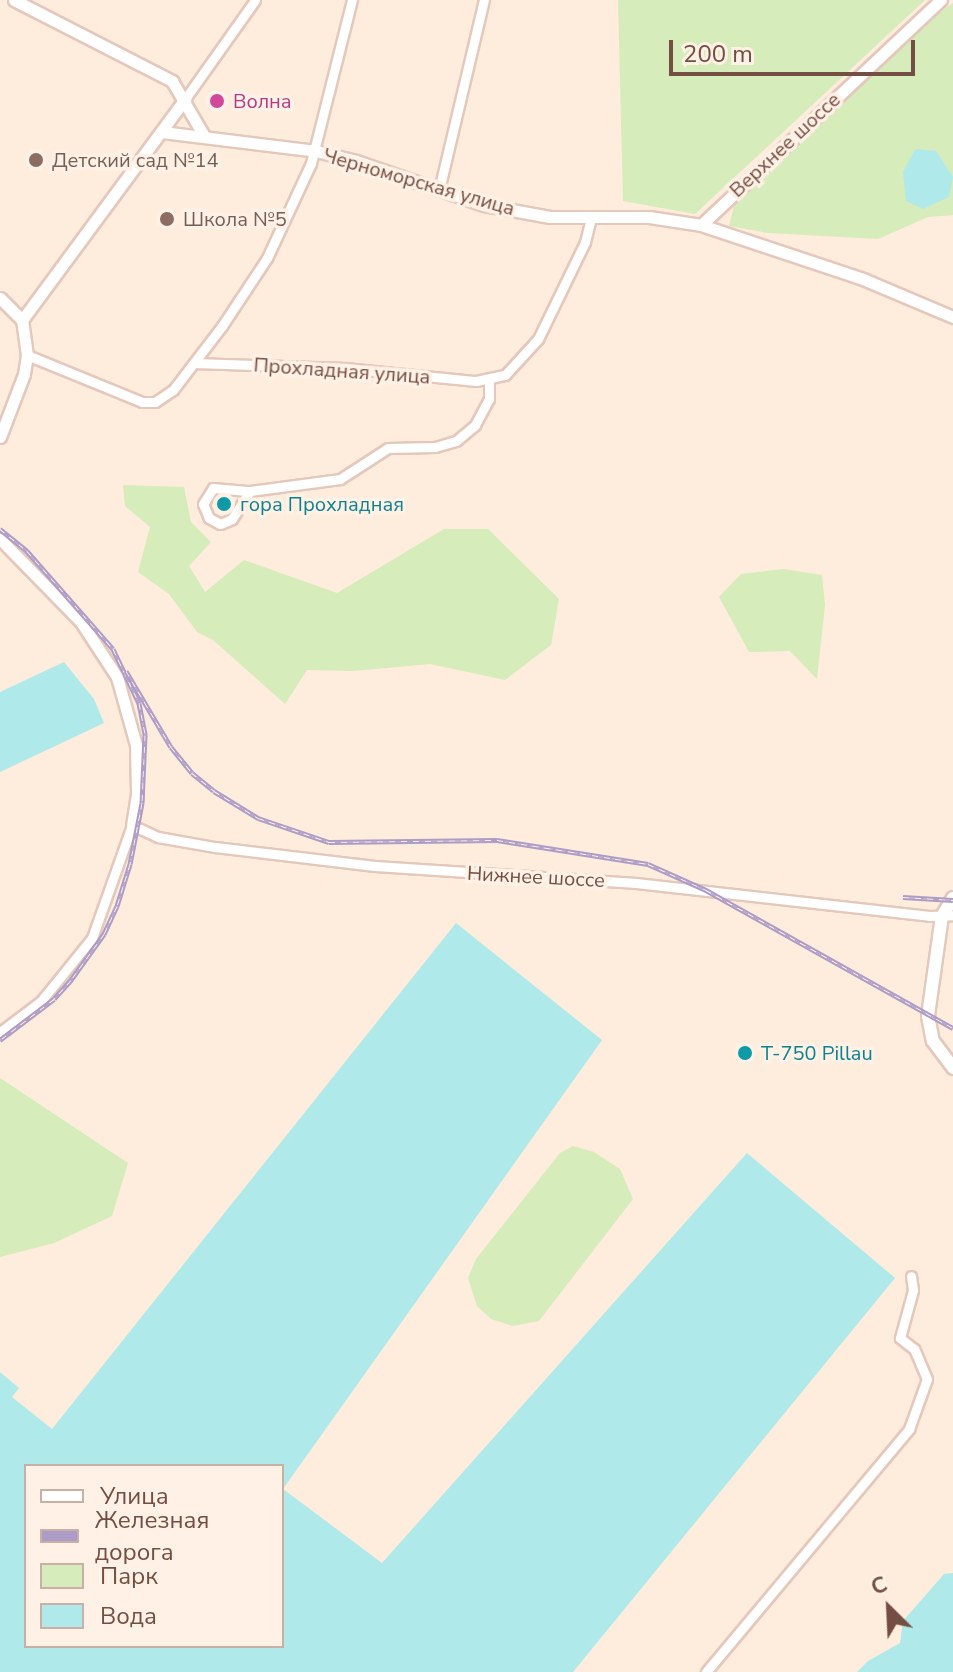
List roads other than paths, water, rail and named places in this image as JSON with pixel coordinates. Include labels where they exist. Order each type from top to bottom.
[{"type":"main road","points":[[953,898],[928,1016],[933,1041],[953,1068]]},
{"type":"street","points":[[22,320],[162,132],[255,0]]},
{"type":"street","points":[[27,355],[101,388],[155,402],[173,390],[267,258],[316,151],[352,0]]},
{"type":"street","points":[[439,190],[484,0]]},
{"type":"street","name":"Верхнее шоссе","points":[[701,225],[941,0]]},
{"type":"street","points":[[21,2],[172,81],[204,136]]},
{"type":"street","name":"Черноморская улица","points":[[162,132],[316,151],[356,161],[484,205],[550,217],[649,217],[701,225],[863,279],[953,317]]},
{"type":"street","points":[[250,491],[232,519],[220,524],[209,518],[203,504],[213,488],[250,491],[340,479],[388,448],[435,447],[456,441],[475,425],[489,399],[489,380],[513,369],[538,339],[585,242],[591,218]]},
{"type":"street","points":[[0,298],[22,320],[27,355],[19,389],[0,437]]},
{"type":"street","name":"Прохладная улица","points":[[194,363],[345,368],[489,380]]},
{"type":"street","points":[[0,539],[81,622],[117,677],[136,745],[137,794],[132,825],[92,938],[41,1001],[0,1032]]},
{"type":"street","name":"Нижнее шоссе","points":[[132,825],[158,837],[215,847],[375,866],[636,883],[948,916]]},
{"type":"street","points":[[706,1672],[909,1429],[927,1379],[914,1349],[900,1338],[913,1290],[911,1276]]},
{"type":"water","points":[[915,149],[936,151],[953,177],[949,197],[923,209],[906,201],[903,172]]},
{"type":"water","points":[[64,662],[94,699],[104,723],[0,772],[0,692]]},
{"type":"water","points":[[456,923],[602,1040],[284,1488],[284,1464],[24,1464],[24,1648],[284,1648],[284,1490],[382,1563],[747,1153],[895,1278],[573,1672],[0,1672],[0,1372],[19,1388],[12,1397],[52,1429]]},
{"type":"water","points":[[953,1573],[953,1672],[857,1672],[868,1661],[900,1643],[903,1621],[944,1574]]},
{"type":"railway","points":[[0,529],[27,551],[113,649],[139,703],[145,735],[142,803],[130,864],[117,906],[104,934],[54,999],[0,1040]]},
{"type":"railway","points":[[126,671],[171,747],[192,773],[214,791],[258,818],[329,842],[497,840],[648,864],[706,890],[953,1028]]},
{"type":"railway","points":[[903,897],[953,900]]},
{"type":"place","name":"Волна","points":[[217,101]]},
{"type":"place","name":"Детский сад №14","points":[[36,160]]},
{"type":"place","name":"Школа №5","points":[[167,219]]},
{"type":"place","name":"гора Прохладная","points":[[224,504]]},
{"type":"place","name":"T-750 Pillau","points":[[745,1053]]}]
